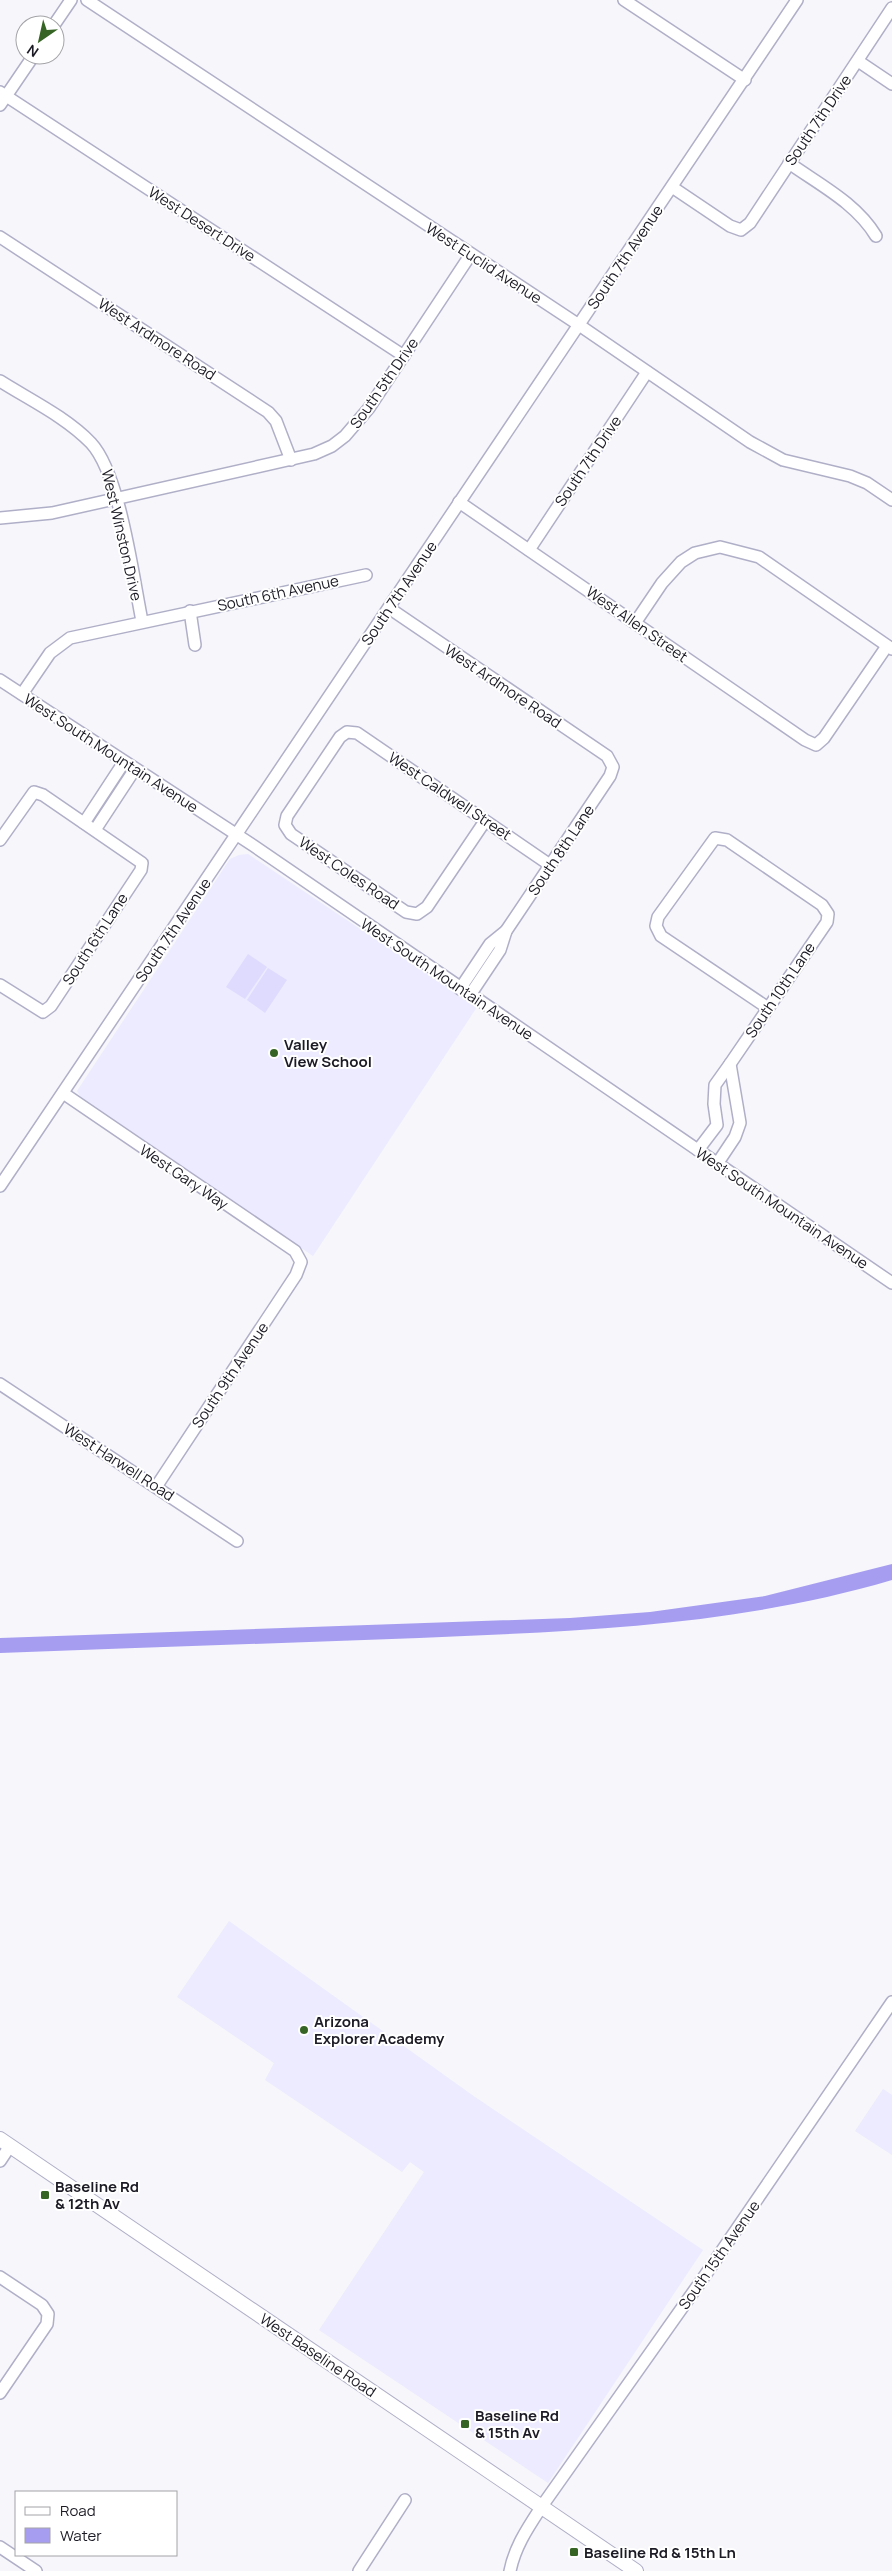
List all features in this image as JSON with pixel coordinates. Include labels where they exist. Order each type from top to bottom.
[{"type":"main road","name":"West Baseline Road","points":[[5,2143],[636,2571]]},
{"type":"street","points":[[61,15],[71,0]]},
{"type":"street","name":"West Euclid Avenue","points":[[86,0],[579,325],[767,453],[783,460],[850,476],[867,483],[892,500]]},
{"type":"street","points":[[624,0],[745,80]]},
{"type":"street","name":"South 7th Avenue","points":[[0,1186],[797,0]]},
{"type":"street","name":"South 7th Drive","points":[[672,187],[730,226],[741,230],[750,223],[892,8]]},
{"type":"street","points":[[858,61],[892,84]]},
{"type":"street","points":[[2,97],[26,65]]},
{"type":"street","name":"West Desert Drive","points":[[2,97],[404,356]]},
{"type":"street","points":[[789,164],[855,209],[866,219],[876,236]]},
{"type":"street","name":"West Ardmore Road","points":[[0,237],[268,412],[276,421],[292,460]]},
{"type":"street","name":"South 5th Drive","points":[[116,498],[292,460],[332,446],[345,436],[369,408],[471,254]]},
{"type":"street","name":"South 7th Drive","points":[[529,550],[647,372]]},
{"type":"street","name":"West Winston Drive","points":[[0,381],[73,428],[88,440],[106,465],[116,498],[142,621]]},
{"type":"street","points":[[0,518],[52,514],[116,498]]},
{"type":"street","name":"West Allen Street","points":[[459,502],[816,745],[824,738],[889,647]]},
{"type":"street","points":[[635,623],[662,583],[681,562],[695,553],[720,547],[759,558],[889,647]]},
{"type":"street","name":"South 6th Avenue","points":[[22,694],[50,653],[65,640],[142,621],[366,575]]},
{"type":"street","name":"West Ardmore Road","points":[[389,608],[607,756],[613,767]]},
{"type":"street","points":[[190,611],[195,645]]},
{"type":"street","name":"West South Mountain Avenue","points":[[0,680],[237,835],[892,1283]]},
{"type":"street","name":"West Caldwell Street","points":[[285,825],[286,816],[340,737],[347,732],[357,733],[550,865]]},
{"type":"street","points":[[84,822],[124,762]]},
{"type":"street","name":"South 8th Lane","points":[[465,992],[489,955],[490,944],[506,932],[610,776],[613,767]]},
{"type":"street","points":[[0,840],[34,792],[95,830],[135,769]]},
{"type":"street","points":[[100,799],[111,806]]},
{"type":"street","name":"West Coles Road","points":[[285,825],[291,834],[406,912],[417,914],[427,907],[485,821]]},
{"type":"street","name":"South 6th Lane","points":[[0,985],[44,1012],[51,1006],[62,990],[141,870],[142,863],[95,830]]},
{"type":"street","name":"South 10th Lane","points":[[718,1119],[714,1104],[715,1085],[730,1064],[827,922],[828,914],[822,905],[727,840],[719,838],[711,841],[658,917],[656,926],[661,936],[768,1008]]},
{"type":"street","points":[[717,1164],[739,1130],[740,1119],[730,1064]]},
{"type":"street","name":"West Gary Way","points":[[63,1093],[295,1251],[301,1262]]},
{"type":"street","points":[[698,1150],[712,1132],[718,1119],[740,1119]]},
{"type":"street","name":"South 9th Avenue","points":[[156,1486],[296,1275],[301,1262]]},
{"type":"street","name":"West Harwell Road","points":[[0,1384],[237,1541]]},
{"type":"street","name":"South 15th Avenue","points":[[510,2571],[512,2560],[522,2537],[542,2506],[706,2274],[892,2002]]},
{"type":"street","points":[[0,2161],[5,2143]]},
{"type":"street","points":[[0,2277],[42,2305],[48,2314],[46,2324],[0,2393]]},
{"type":"street","points":[[359,2571],[405,2500]]},
{"type":"street","points":[[0,2546],[36,2571]]},
{"type":"shaded area","name":"Valley View School","points":[[248,854],[477,1007],[313,1256],[80,1096],[77,1091],[230,859]]},
{"type":"shaded area","points":[[248,954],[267,967],[245,999],[226,987]]},
{"type":"shaded area","points":[[268,968],[287,980],[265,1013],[247,1000]]},
{"type":"shaded area","points":[[229,1921],[475,2097],[703,2250],[548,2483],[319,2330],[424,2172],[410,2162],[402,2172],[265,2080],[274,2063],[177,1997]]},
{"type":"shaded area","points":[[883,2089],[892,2095],[892,2155],[855,2131]]},
{"type":"water","points":[[892,1564],[892,1580],[775,1607],[657,1624],[598,1629],[419,1638],[0,1653],[0,1638],[570,1618],[650,1612],[765,1596]]},
{"type":"place","name":"Valley View School","points":[[274,1053]]},
{"type":"place","name":"Arizona Explorer Academy","points":[[304,2030]]},
{"type":"place","name":"Baseline Rd & 12th Av","points":[[45,2195]]},
{"type":"place","name":"Baseline Rd & 15th Av","points":[[465,2424]]},
{"type":"place","name":"Baseline Rd & 15th Ln","points":[[574,2552]]}]
